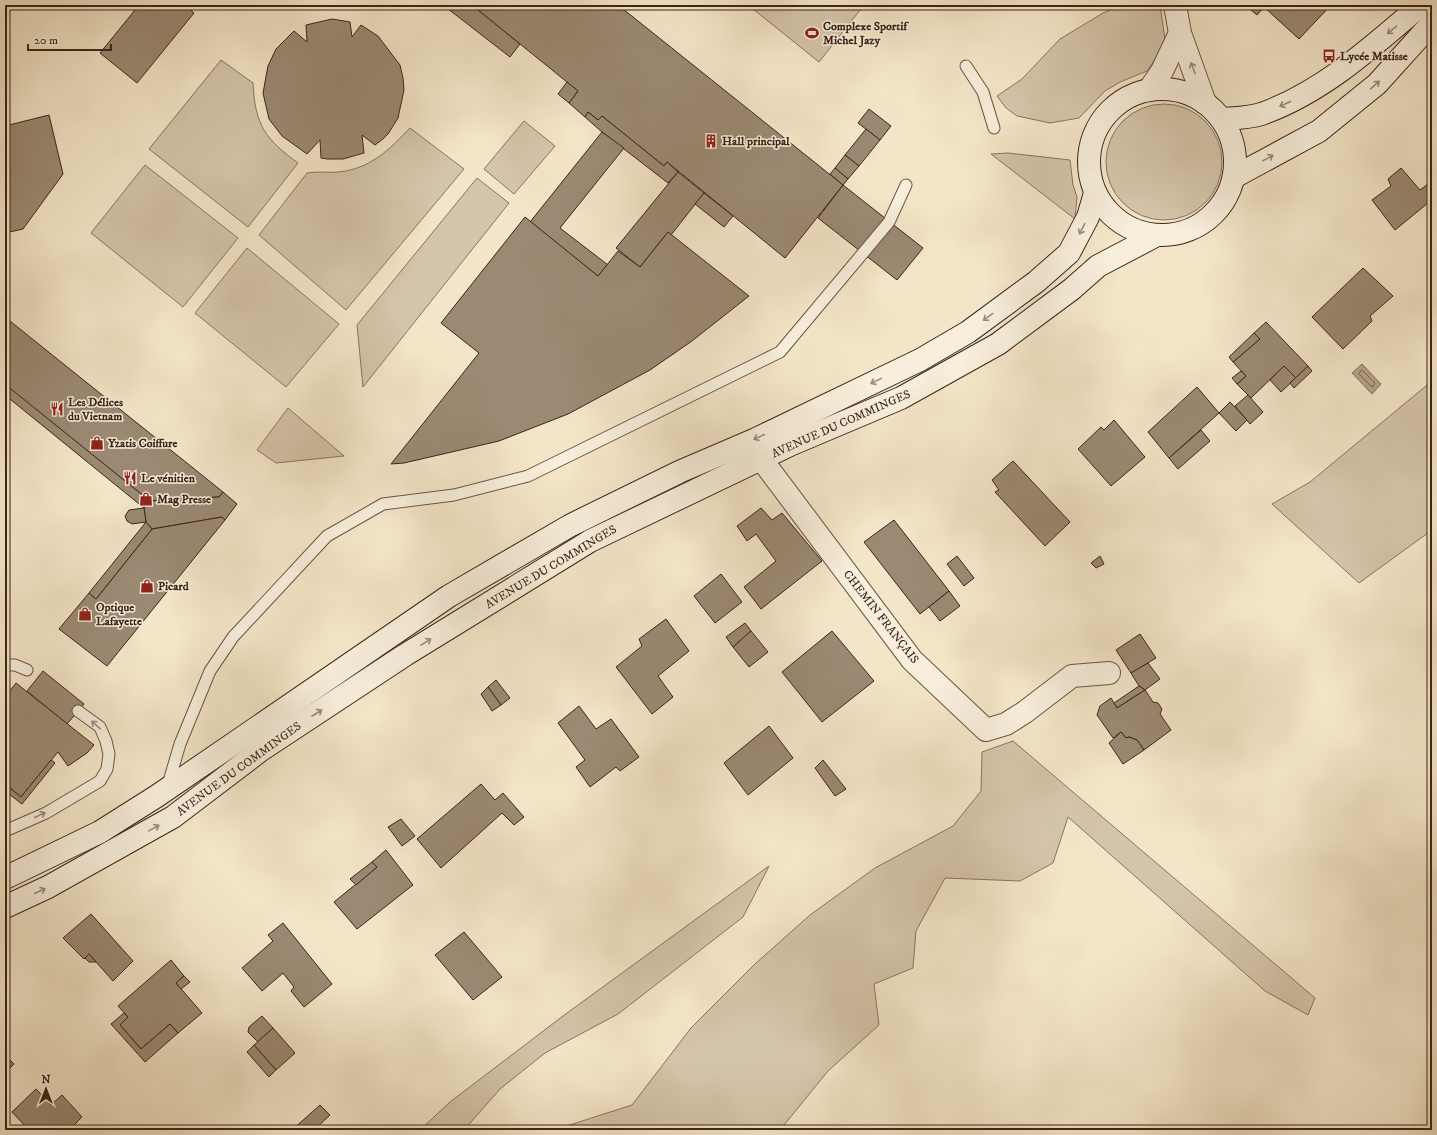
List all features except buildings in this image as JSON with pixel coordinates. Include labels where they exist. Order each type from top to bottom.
[{"type":"main road","points":[[1175,5],[1180,33],[1206,103]]},
{"type":"main road","points":[[1222,120],[1263,114],[1308,93],[1366,52],[1422,5]]},
{"type":"main road","points":[[1234,177],[1319,132],[1378,84],[1432,23]]},
{"type":"main road","points":[[1149,90],[1162,71],[1180,33]]},
{"type":"main road","points":[[1167,89],[1184,92],[1206,103],[1222,120],[1230,133],[1234,148],[1236,163],[1234,177],[1223,204],[1202,224],[1175,234],[1155,236],[1132,229],[1120,222],[1109,212],[1096,193],[1089,172],[1089,157],[1092,142],[1097,129],[1105,116],[1118,104],[1133,95],[1149,90],[1167,89]]},
{"type":"main road","name":"AVENUE DU COMMINGES","points":[[5,878],[100,832],[167,789],[449,596],[571,525],[679,472],[756,439],[920,360],[968,332],[1036,282],[1069,253],[1088,217],[1096,193]]},
{"type":"main road","name":"AVENUE DU COMMINGES","points":[[5,907],[48,887],[173,817],[261,750],[405,655],[590,541],[688,493],[762,460],[792,444],[901,398],[998,344],[1072,289],[1098,266],[1155,236]]},
{"type":"main road","name":"CHEMIN FRANÇAIS","points":[[762,460],[912,660],[986,730],[1006,724],[1025,712],[1072,676],[1109,673]]},
{"type":"lane","points":[[966,66],[983,92],[994,128]]},
{"type":"lane","points":[[167,789],[180,744],[210,671],[233,638],[327,536],[383,504],[454,495],[528,476],[780,352],[889,222],[906,185]]},
{"type":"lane","points":[[5,665],[15,665],[26,670]]},
{"type":"lane","points":[[5,831],[46,813],[100,781],[107,769],[109,754],[106,741],[100,727],[78,711]]},
{"type":"shaded area","name":"Complexe Sportif Michel Jazy","points":[[748,5],[864,5],[819,62]]},
{"type":"shaded area","points":[[1123,5],[1160,5],[1165,40],[1159,54],[1147,71],[1120,82],[1105,91],[1079,118],[1050,123],[1017,116],[1006,108],[997,96],[1022,79],[1060,39],[1103,13]]},
{"type":"shaded area","points":[[221,60],[253,83],[256,110],[264,130],[277,146],[298,163],[248,227],[149,149]]},
{"type":"shaded area","points":[[1164,104],[1186,108],[1205,121],[1218,140],[1222,162],[1218,184],[1205,203],[1186,216],[1164,220],[1142,216],[1123,203],[1110,184],[1106,162],[1110,140],[1123,121],[1142,108]]},
{"type":"shaded area","points":[[524,121],[555,146],[514,194],[484,169]]},
{"type":"shaded area","points":[[410,128],[464,169],[346,310],[259,235],[307,173],[338,172],[360,167],[369,163],[386,151]]},
{"type":"shaded area","points":[[1008,153],[1070,160],[1073,185],[1077,197],[1075,219],[991,154]]},
{"type":"shaded area","points":[[145,165],[238,238],[183,307],[91,233]]},
{"type":"shaded area","points":[[477,178],[509,203],[363,387],[357,325]]},
{"type":"shaded area","points":[[247,248],[339,324],[286,387],[195,313]]},
{"type":"shaded area","points":[[1432,381],[1432,530],[1359,583],[1272,504],[1310,482]]},
{"type":"shaded area","points":[[288,408],[344,456],[276,463],[257,450]]},
{"type":"shaded area","points":[[1013,741],[1315,998],[1308,1015],[1265,991],[1068,817],[1053,863],[1020,881],[945,878],[916,931],[913,968],[874,984],[879,1025],[828,1071],[780,1130],[554,1130],[632,1105],[691,1028],[755,964],[810,915],[875,868],[953,826],[981,791],[982,752]]},
{"type":"shaded area","points":[[769,866],[743,917],[618,1014],[545,1053],[500,1089],[464,1130],[420,1130],[450,1102],[563,1016]]},
{"type":"water","points":[[1362,364],[1381,384],[1372,394],[1352,373]]},
{"type":"place","name":"Complexe Sportif Michel Jazy","points":[[812,33]]},
{"type":"place","name":"Lycée Matisse","points":[[1329,56]]},
{"type":"place","name":"Hall principal","points":[[711,141]]},
{"type":"place","name":"Les Délices du Vietnam","points":[[57,409]]},
{"type":"place","name":"Yzatis Coiffure","points":[[97,443]]},
{"type":"place","name":"Le vénitien","points":[[130,478]]},
{"type":"place","name":"Mag Presse","points":[[146,499]]},
{"type":"place","name":"Picard","points":[[147,586]]},
{"type":"place","name":"Optique Lafayette","points":[[85,614]]}]
